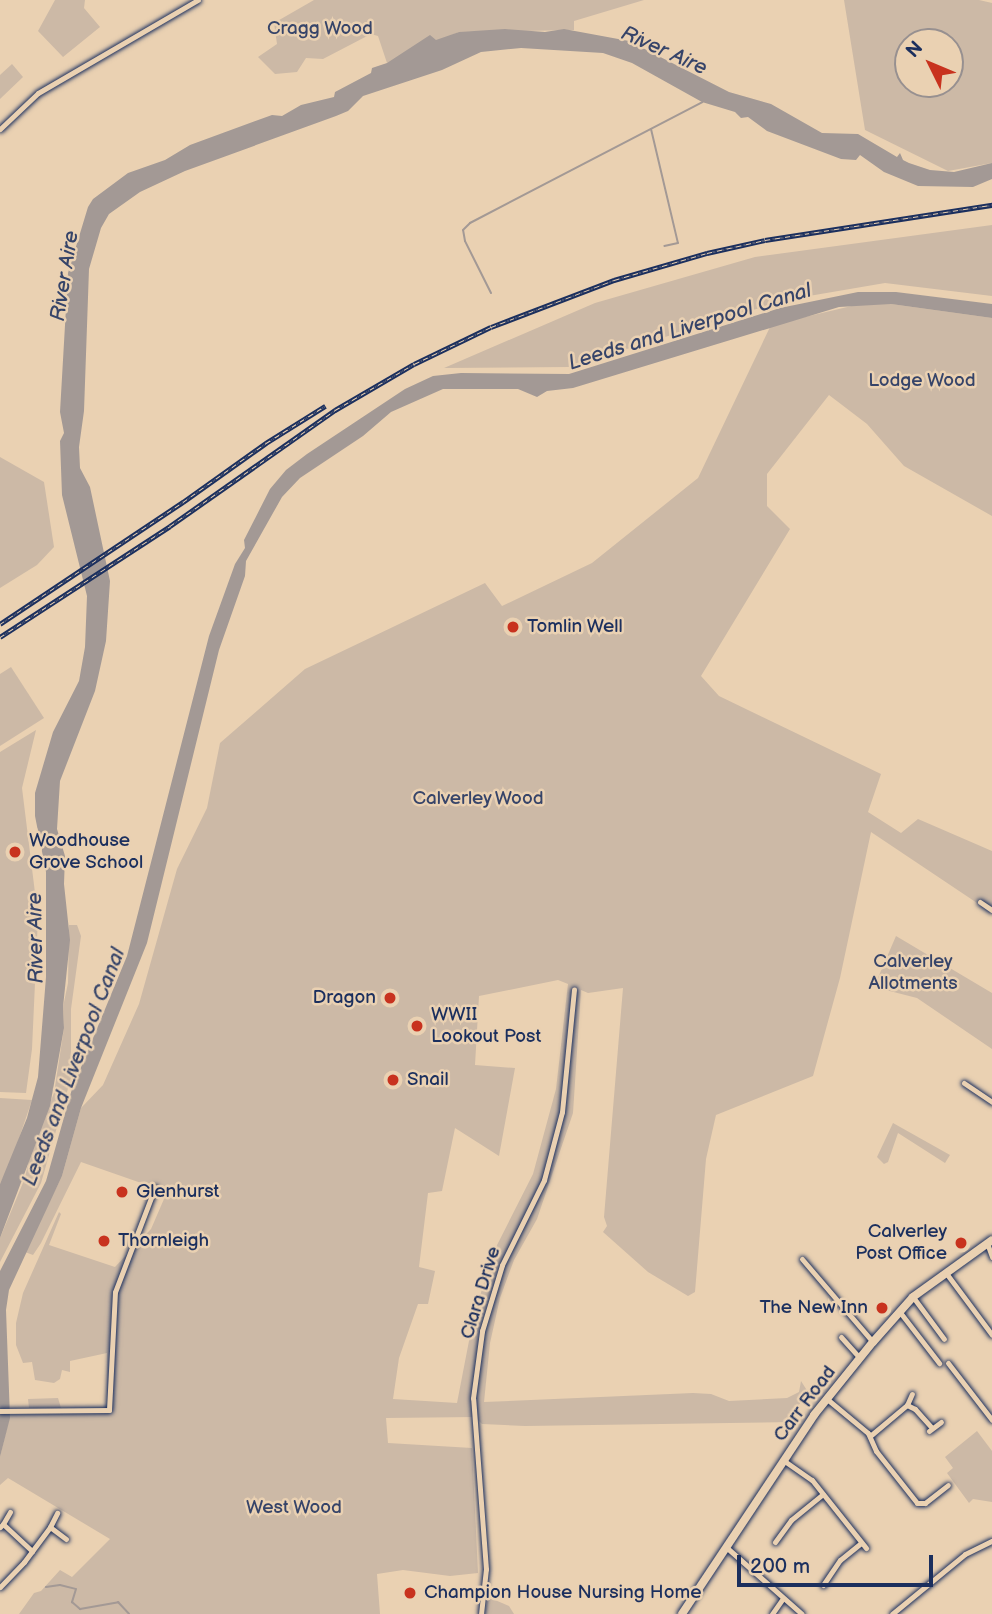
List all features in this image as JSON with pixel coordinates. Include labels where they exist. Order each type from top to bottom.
[{"type":"main road","name":"Carr Road","points":[[682,1614],[783,1460],[873,1342],[913,1297],[990,1242]]},
{"type":"street","points":[[0,129],[38,93],[198,0]]},
{"type":"street","points":[[980,902],[992,910]]},
{"type":"street","name":"Clara Drive","points":[[481,1614],[486,1569],[473,1398],[482,1331],[502,1265],[544,1180],[562,1112],[574,990]]},
{"type":"street","points":[[964,1083],[992,1102]]},
{"type":"street","points":[[0,1411],[109,1410],[116,1292],[155,1187]]},
{"type":"street","name":"Carr Road","points":[[990,1242],[992,1257]]},
{"type":"street","points":[[802,1259],[873,1342]]},
{"type":"street","points":[[946,1272],[992,1335]]},
{"type":"street","points":[[913,1297],[944,1339]]},
{"type":"street","points":[[899,1311],[939,1363]]},
{"type":"street","points":[[841,1337],[860,1358]]},
{"type":"street","points":[[948,1363],[992,1420]]},
{"type":"street","points":[[870,1436],[906,1405],[912,1394]]},
{"type":"street","points":[[827,1399],[870,1436],[876,1451],[917,1503],[925,1503],[948,1485]]},
{"type":"street","points":[[906,1405],[915,1409],[930,1430],[942,1422]]},
{"type":"street","points":[[783,1460],[805,1474],[864,1545],[840,1560],[823,1585]]},
{"type":"street","points":[[775,1542],[791,1520],[823,1494]]},
{"type":"street","points":[[10,1513],[1,1526],[32,1551]]},
{"type":"street","points":[[0,1587],[32,1551],[57,1513]]},
{"type":"street","points":[[50,1527],[66,1539]]},
{"type":"street","points":[[892,1614],[965,1553],[992,1541]]},
{"type":"street","points":[[726,1547],[802,1614]]},
{"type":"street","points":[[772,1614],[783,1598]]},
{"type":"green space","points":[[55,0],[85,0],[84,8],[100,27],[63,57],[38,31]]},
{"type":"green space","name":"Cragg Wood","points":[[314,0],[644,0],[574,21],[574,30],[459,32],[387,63],[378,36],[371,34],[323,59],[306,58],[297,72],[275,74],[258,57],[277,44],[274,23]]},
{"type":"green space","points":[[844,0],[979,0],[992,3],[992,163],[948,171],[865,130]]},
{"type":"green space","points":[[12,64],[23,77],[0,99],[0,75]]},
{"type":"green space","points":[[992,225],[992,296],[885,283],[803,297],[745,312],[569,367],[444,368],[595,303],[755,257]]},
{"type":"green space","name":"Calverley Wood","points":[[860,304],[891,304],[992,318],[992,516],[904,466],[867,424],[829,395],[767,474],[767,506],[790,529],[701,676],[719,696],[881,774],[868,812],[901,833],[918,819],[992,851],[992,913],[871,832],[840,978],[813,1076],[716,1115],[706,1159],[695,1292],[688,1296],[648,1272],[603,1232],[607,1226],[604,1217],[623,988],[588,993],[581,990],[573,1113],[537,1219],[514,1260],[500,1298],[490,1343],[484,1402],[693,1393],[711,1394],[729,1401],[787,1398],[799,1392],[801,1381],[808,1392],[791,1416],[793,1422],[525,1426],[482,1424],[475,1417],[386,1418],[388,1443],[472,1448],[478,1573],[450,1576],[403,1570],[377,1574],[380,1614],[19,1614],[34,1593],[41,1591],[60,1570],[72,1577],[110,1539],[8,1478],[0,1485],[0,1457],[10,1415],[60,1414],[61,1409],[29,1408],[28,1399],[58,1398],[61,1408],[107,1407],[107,1353],[70,1361],[70,1372],[62,1370],[60,1379],[54,1383],[35,1380],[32,1362],[23,1363],[16,1345],[16,1323],[23,1293],[59,1212],[61,1214],[49,1245],[115,1267],[151,1229],[167,1192],[81,1162],[41,1243],[33,1255],[25,1252],[62,1176],[81,1108],[103,1085],[139,1004],[177,869],[207,808],[220,743],[305,669],[485,583],[502,606],[592,563],[698,478],[771,325]],"holes":[[[558,980],[568,984],[556,1089],[533,1174],[494,1251],[474,1315],[457,1403],[393,1399],[399,1358],[418,1304],[428,1304],[435,1271],[419,1267],[428,1193],[442,1191],[455,1128],[499,1156],[515,1068],[475,1065],[479,996]]]},
{"type":"green space","points":[[0,457],[44,482],[54,547],[37,565],[0,588]]},
{"type":"green space","points":[[11,667],[44,718],[0,746],[0,674]]},
{"type":"green space","name":"Woodhouse Grove School","points":[[36,730],[22,788],[38,917],[32,1049],[26,1093],[0,1092],[0,752]]},
{"type":"green space","points":[[69,925],[77,925],[81,936],[71,1009],[71,1078],[41,1183],[0,1262],[0,1238],[25,1178],[30,1154],[54,1093],[64,1028]]},
{"type":"green space","name":"Calverley Allotments","points":[[896,936],[992,993],[992,1049],[917,998],[874,987]]},
{"type":"green space","points":[[0,1098],[32,1100],[12,1159],[0,1184]]},
{"type":"green space","points":[[893,1123],[950,1155],[945,1163],[898,1133],[888,1162],[884,1164],[877,1157]]},
{"type":"green space","points":[[977,1431],[992,1451],[992,1502],[973,1499],[969,1503],[947,1473],[953,1468],[945,1457]]},
{"type":"green space","points":[[488,1597],[509,1606],[514,1614],[485,1614]]},
{"type":"shaded area","points":[[505,29],[545,32],[564,29],[629,41],[729,92],[771,104],[822,133],[858,134],[897,157],[900,153],[903,160],[909,163],[930,170],[954,172],[992,163],[992,179],[973,187],[918,186],[884,172],[860,155],[856,160],[841,159],[767,131],[748,117],[741,118],[735,112],[702,102],[632,63],[603,53],[521,48],[481,52],[442,70],[363,96],[348,111],[185,171],[140,192],[109,214],[101,228],[89,269],[84,411],[79,447],[80,468],[90,487],[110,581],[106,641],[95,691],[60,781],[57,829],[65,856],[64,884],[70,940],[63,1007],[64,1028],[50,1106],[0,1238],[0,1184],[27,1118],[38,1077],[46,977],[46,872],[35,816],[35,793],[53,732],[79,681],[85,647],[87,596],[62,495],[60,441],[64,433],[60,412],[68,273],[88,207],[93,199],[128,173],[165,160],[190,145],[272,115],[282,116],[301,105],[334,97],[335,92],[371,73],[372,68],[387,63],[430,35],[436,40],[459,32]]},
{"type":"shaded area","points":[[858,292],[896,292],[992,304],[992,318],[891,304],[839,307],[573,388],[547,391],[537,397],[518,389],[443,389],[391,412],[363,436],[300,478],[282,497],[246,561],[245,576],[219,650],[147,943],[81,1108],[62,1176],[9,1290],[6,1310],[10,1418],[0,1457],[0,1271],[46,1181],[72,1089],[127,956],[209,636],[235,564],[245,548],[244,540],[270,489],[286,470],[307,454],[405,389],[433,376],[461,373],[569,374],[780,308]]},
{"type":"waterway","points":[[491,293],[465,241],[463,230],[470,223],[702,102]]},
{"type":"waterway","points":[[651,129],[678,243],[664,246]]},
{"type":"waterway","points":[[46,1587],[60,1585],[76,1589],[72,1602],[80,1609],[118,1602],[129,1614]]},
{"type":"railway","points":[[0,637],[170,526],[335,410],[414,364],[491,327],[614,280],[707,253],[765,240],[992,205]]},
{"type":"railway","points":[[0,624],[266,443],[325,406]]},
{"type":"place","name":"Tomlin Well","points":[[513,627]]},
{"type":"place","name":"Woodhouse Grove School","points":[[15,852]]},
{"type":"place","name":"Dragon","points":[[390,998]]},
{"type":"place","name":"WWII Lookout Post","points":[[417,1026]]},
{"type":"place","name":"Snail","points":[[393,1080]]},
{"type":"place","name":"Glenhurst","points":[[122,1192]]},
{"type":"place","name":"Thornleigh","points":[[104,1241]]},
{"type":"place","name":"Calverley Post Office","points":[[961,1243]]},
{"type":"place","name":"The New Inn","points":[[882,1308]]},
{"type":"place","name":"Champion House Nursing Home","points":[[410,1593]]},
{"type":"water label","name":"River Aire","points":[[664,51]]},
{"type":"water label","name":"River Aire","points":[[65,276]]},
{"type":"water label","name":"Leeds and Liverpool Canal","points":[[690,327]]},
{"type":"water label","name":"River Aire","points":[[36,938]]},
{"type":"water label","name":"Leeds and Liverpool Canal","points":[[74,1067]]},
{"type":"park label","name":"Lodge Wood","points":[[922,381]]},
{"type":"park label","name":"West Wood","points":[[294,1508]]}]
